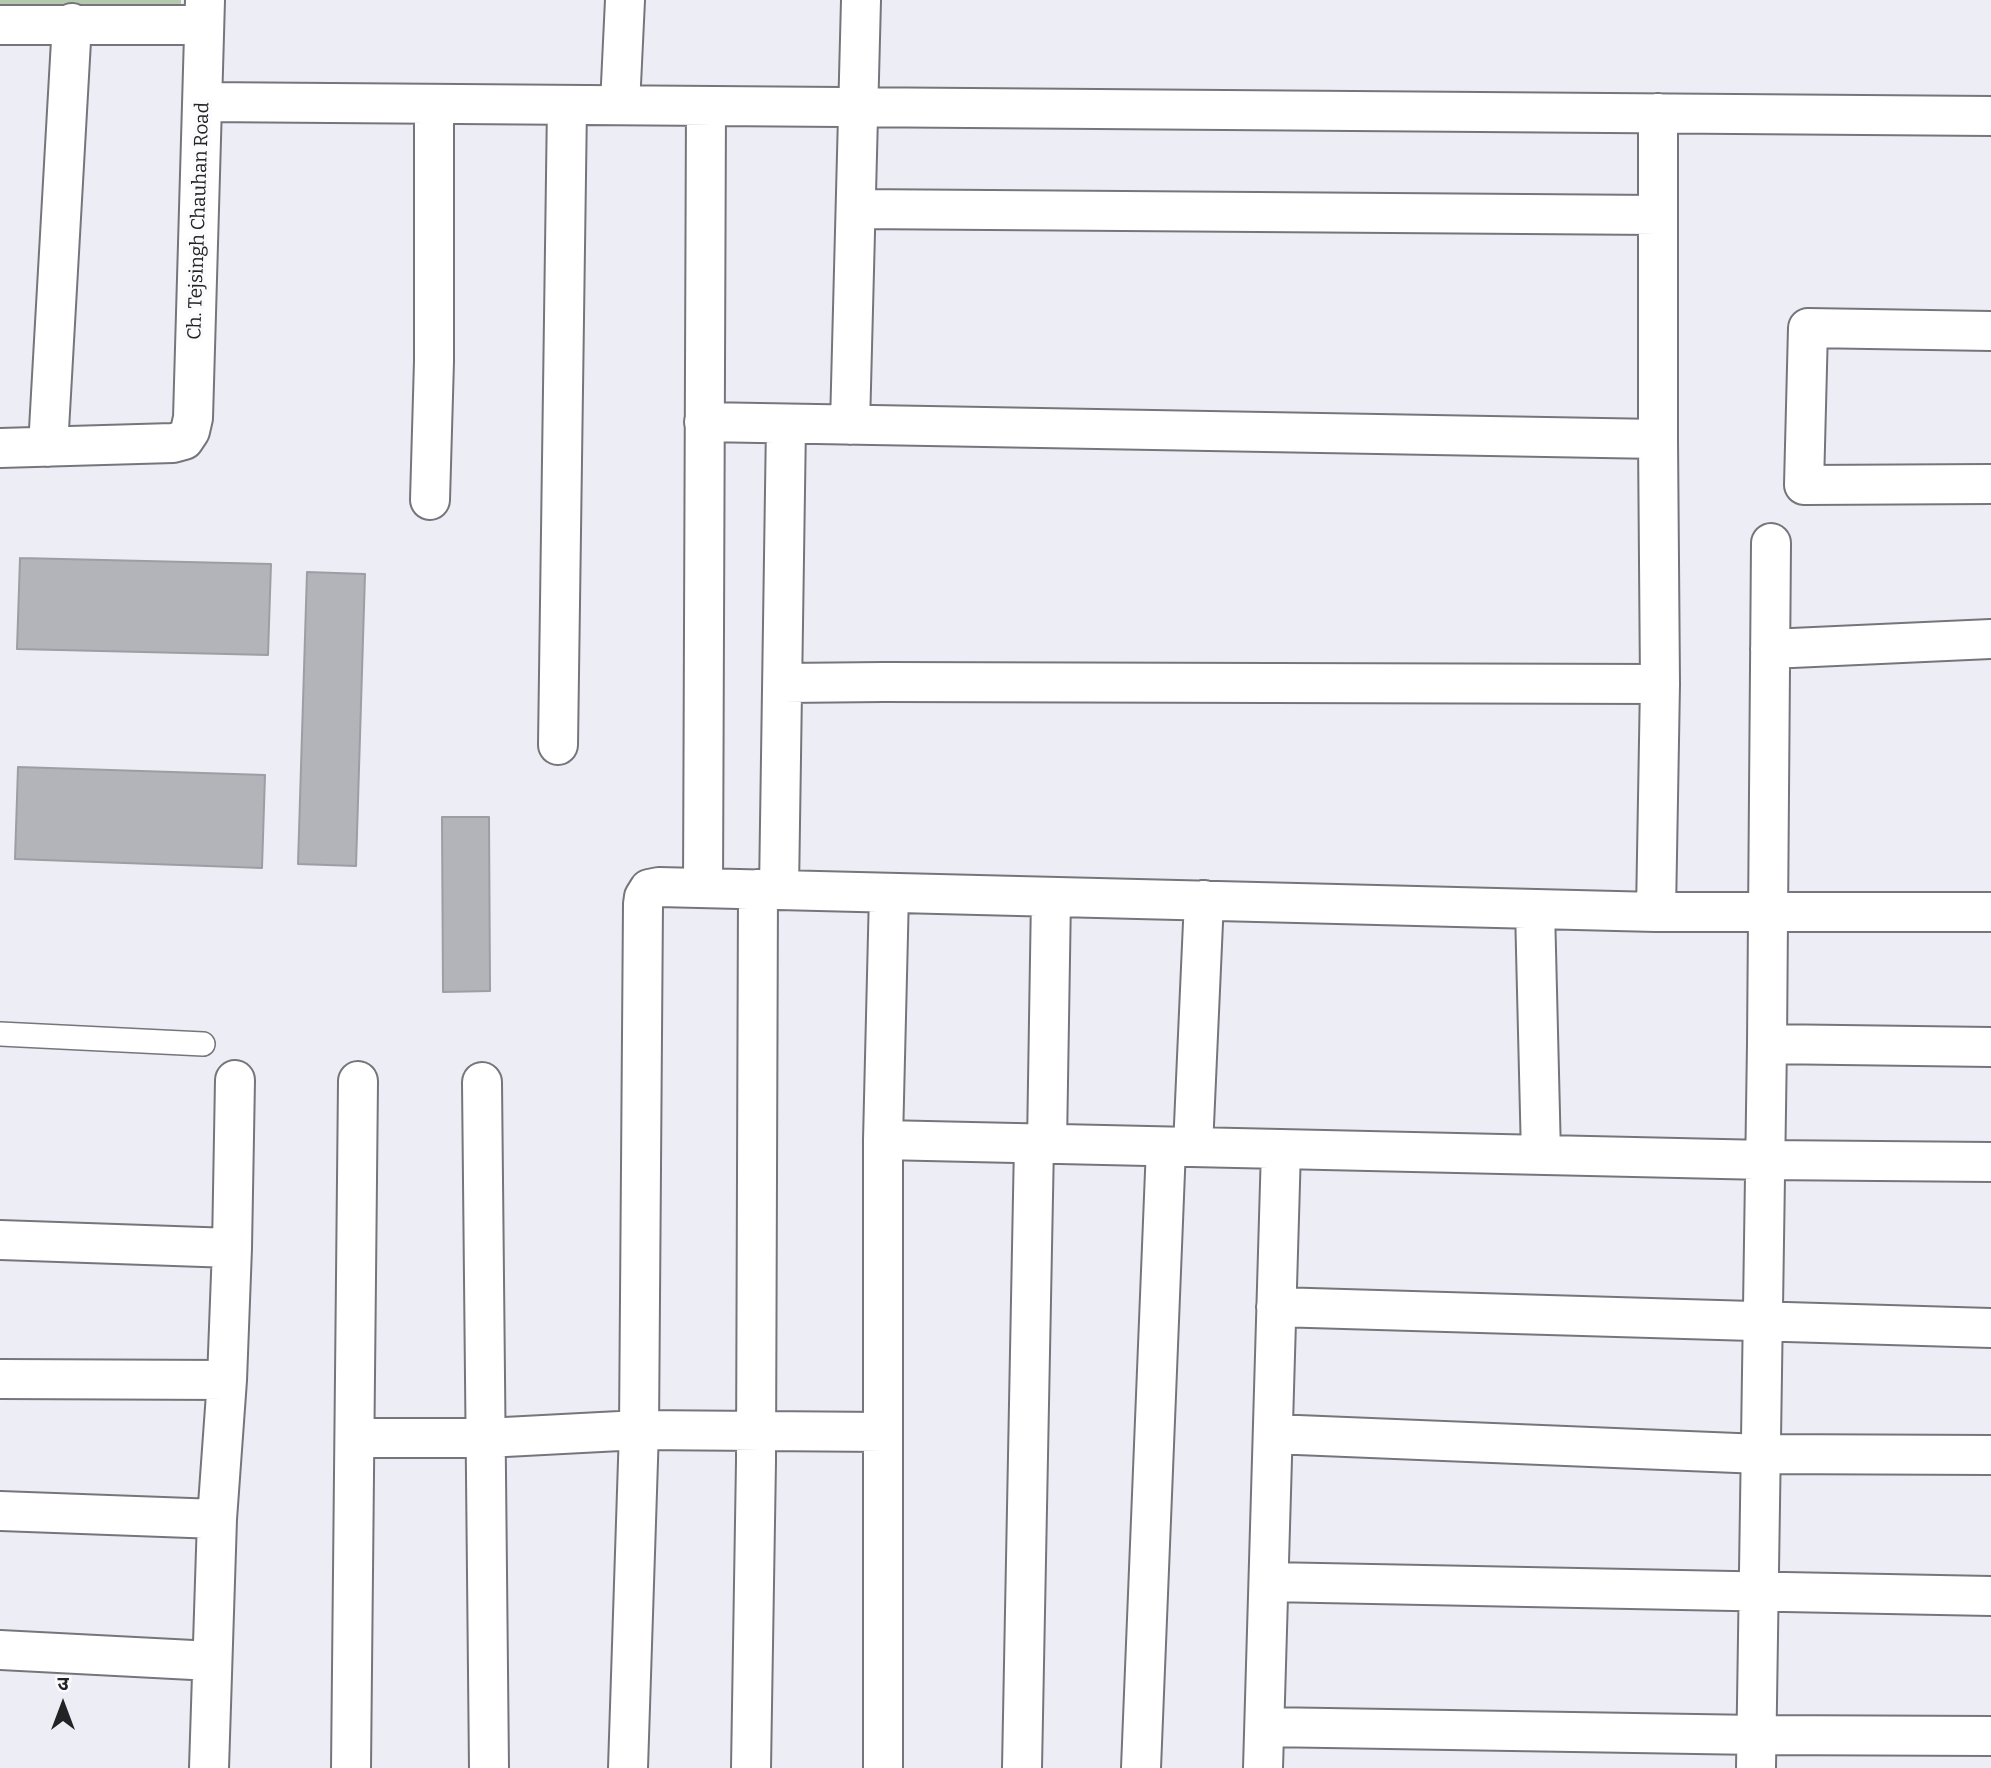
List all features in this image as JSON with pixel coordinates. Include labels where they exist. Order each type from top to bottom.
[{"type":"street","points":[[620,105],[625,0]]},
{"type":"street","points":[[850,425],[861,0]]},
{"type":"street","points":[[0,25],[72,23],[144,26],[205,12]]},
{"type":"street","name":"Ch. Tejsingh Chauhan Road","points":[[48,447],[173,443],[184,440],[190,431],[193,418],[205,12]]},
{"type":"street","points":[[0,448],[48,447],[72,23]]},
{"type":"street","points":[[203,102],[1991,116]]},
{"type":"street","points":[[430,500],[434,361],[434,104]]},
{"type":"street","points":[[558,745],[567,105]]},
{"type":"street","points":[[703,888],[706,106]]},
{"type":"street","points":[[1656,912],[1660,684],[1658,113]]},
{"type":"street","points":[[856,209],[1658,215]]},
{"type":"street","points":[[1991,331],[1808,328],[1804,485],[1991,484]]},
{"type":"street","points":[[704,422],[1658,439]]},
{"type":"street","points":[[751,1768],[769,889],[783,683],[786,424]]},
{"type":"street","points":[[1757,1752],[1768,1044],[1771,543]]},
{"type":"street","points":[[1770,649],[1991,639]]},
{"type":"street","points":[[783,683],[1660,684]]},
{"type":"street","points":[[628,1768],[639,1430],[643,904],[646,893],[654,887],[1656,912],[1991,912]]},
{"type":"street","points":[[883,1768],[883,1140],[889,893]]},
{"type":"street","points":[[1022,1768],[1051,897]]},
{"type":"street","points":[[1141,1768],[1180,1147],[1204,900]]},
{"type":"street","points":[[1535,909],[1541,1155]]},
{"type":"street","points":[[1768,1044],[1991,1047]]},
{"type":"street","points":[[209,1768],[217,1519],[233,1248],[235,1080]]},
{"type":"street","points":[[351,1768],[358,1081]]},
{"type":"street","points":[[482,1082],[489,1768]]},
{"type":"street","points":[[883,1140],[1766,1160],[1991,1162]]},
{"type":"street","points":[[1263,1768],[1281,1149]]},
{"type":"street","points":[[0,1240],[233,1248]]},
{"type":"street","points":[[1276,1307],[1991,1328]]},
{"type":"street","points":[[0,1379],[227,1380]]},
{"type":"street","points":[[355,1438],[486,1438],[639,1430],[883,1432]]},
{"type":"street","points":[[1273,1434],[1761,1454],[1991,1455]]},
{"type":"street","points":[[0,1511],[217,1519]]},
{"type":"street","points":[[1269,1582],[1991,1596]]},
{"type":"street","points":[[0,1650],[212,1661]]},
{"type":"street","points":[[1266,1727],[1757,1752],[1991,1737]]},
{"type":"lane","points":[[0,1034],[203,1044]]},
{"type":"green space","points":[[0,0],[181,0],[181,23],[0,24]]},
{"type":"building","points":[[20,558],[271,564],[268,655],[17,649]]},
{"type":"building","points":[[307,572],[365,574],[356,866],[298,864]]},
{"type":"building","points":[[18,767],[265,775],[262,868],[15,859]]},
{"type":"building","points":[[442,817],[489,817],[490,991],[443,992]]}]
